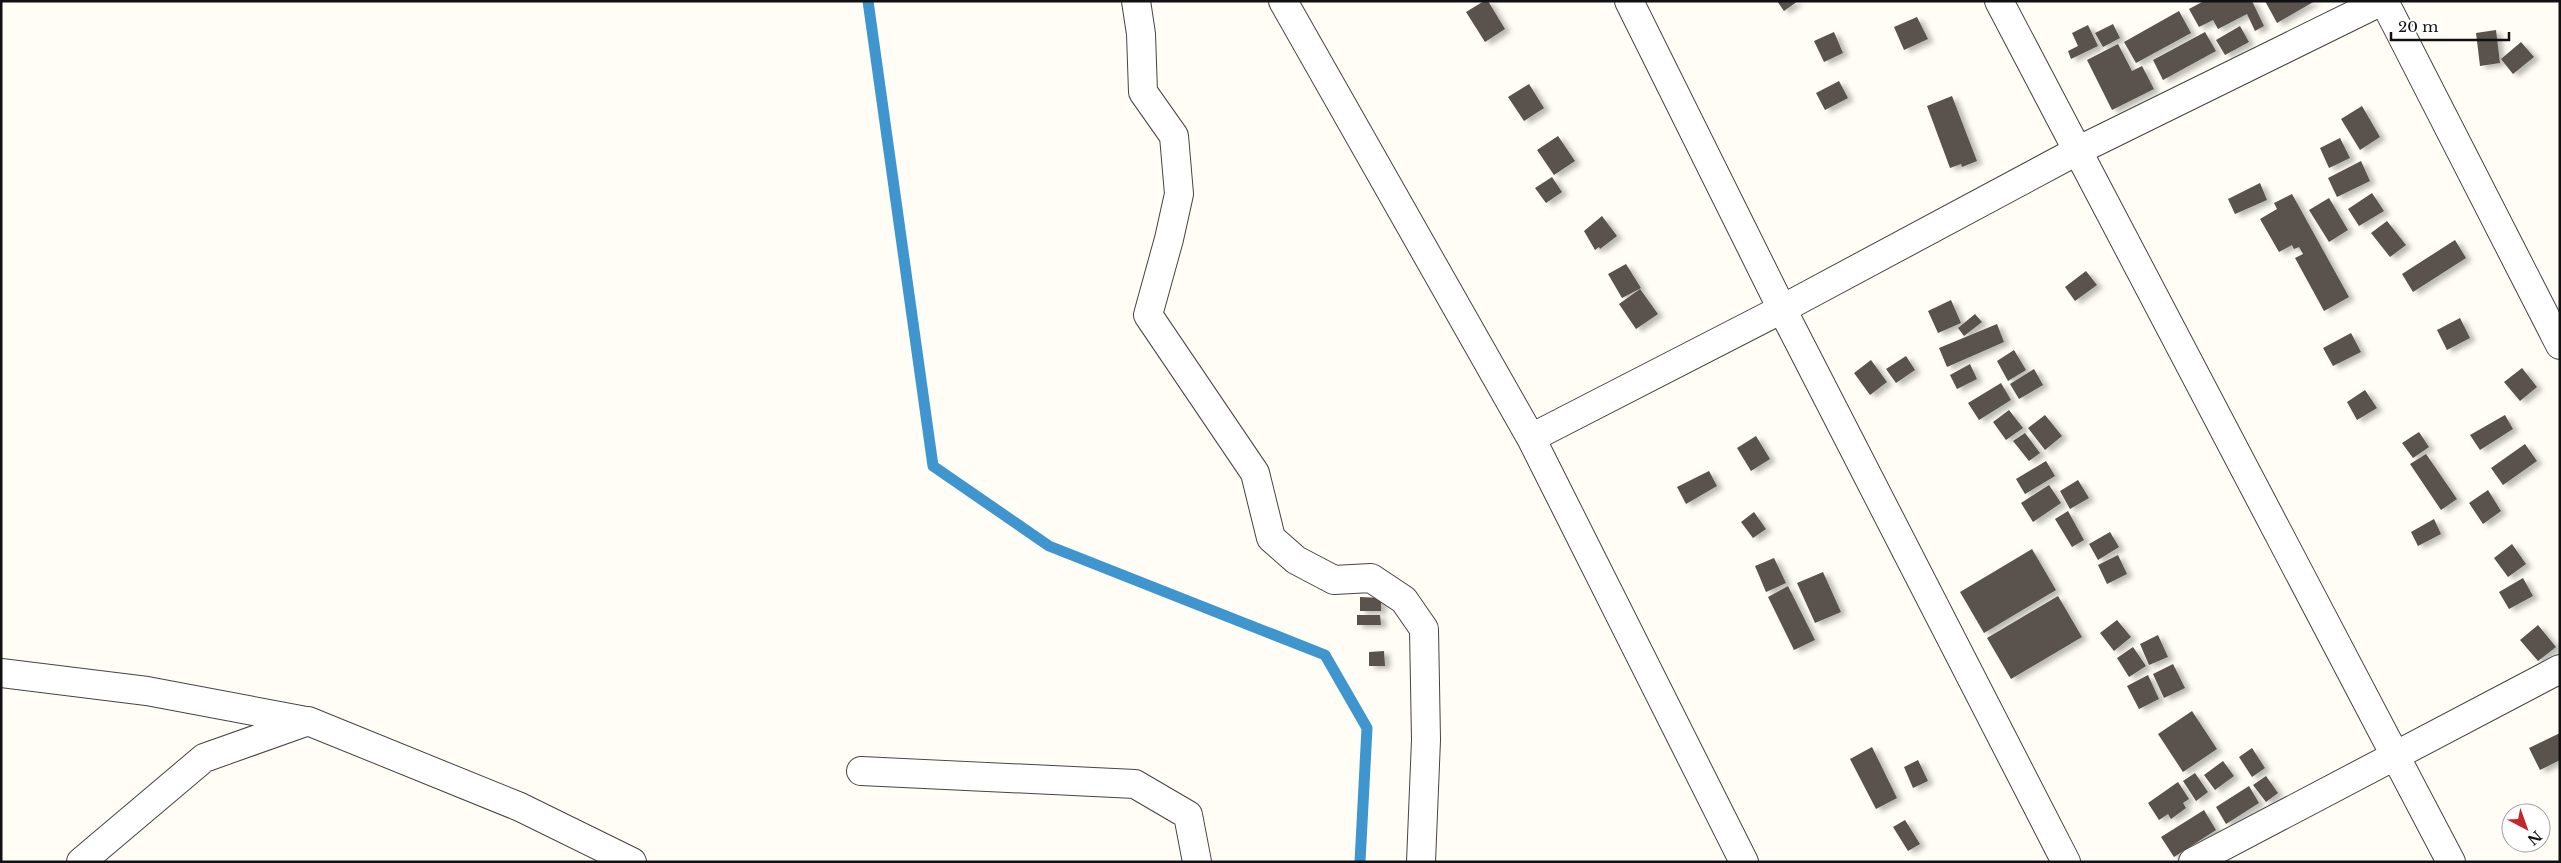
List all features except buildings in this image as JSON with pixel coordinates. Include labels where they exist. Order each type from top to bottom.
[{"type":"street","points":[[1136,1],[1141,34],[1143,92],[1174,136],[1179,194],[1148,315],[1255,473],[1271,538],[1296,560],[1334,580],[1371,578],[1404,600],[1424,628],[1426,740],[1421,862]]},
{"type":"street","points":[[1283,1],[1531,438],[1744,862]]},
{"type":"street","points":[[1629,1],[1782,309],[2066,862]]},
{"type":"street","points":[[1999,1],[2451,862]]},
{"type":"street","points":[[1531,438],[1782,309],[2077,151],[2383,1],[2560,345]]},
{"type":"street","points":[[2193,862],[2560,668]]},
{"type":"street","points":[[1,673],[147,690],[308,721],[520,807],[632,862]]},
{"type":"street","points":[[81,862],[204,758],[308,721]]},
{"type":"street","points":[[862,771],[1135,784],[1188,815],[1197,862]]},
{"type":"waterway","points":[[868,1],[933,466],[1049,546],[1325,655],[1367,728],[1360,862]]}]
